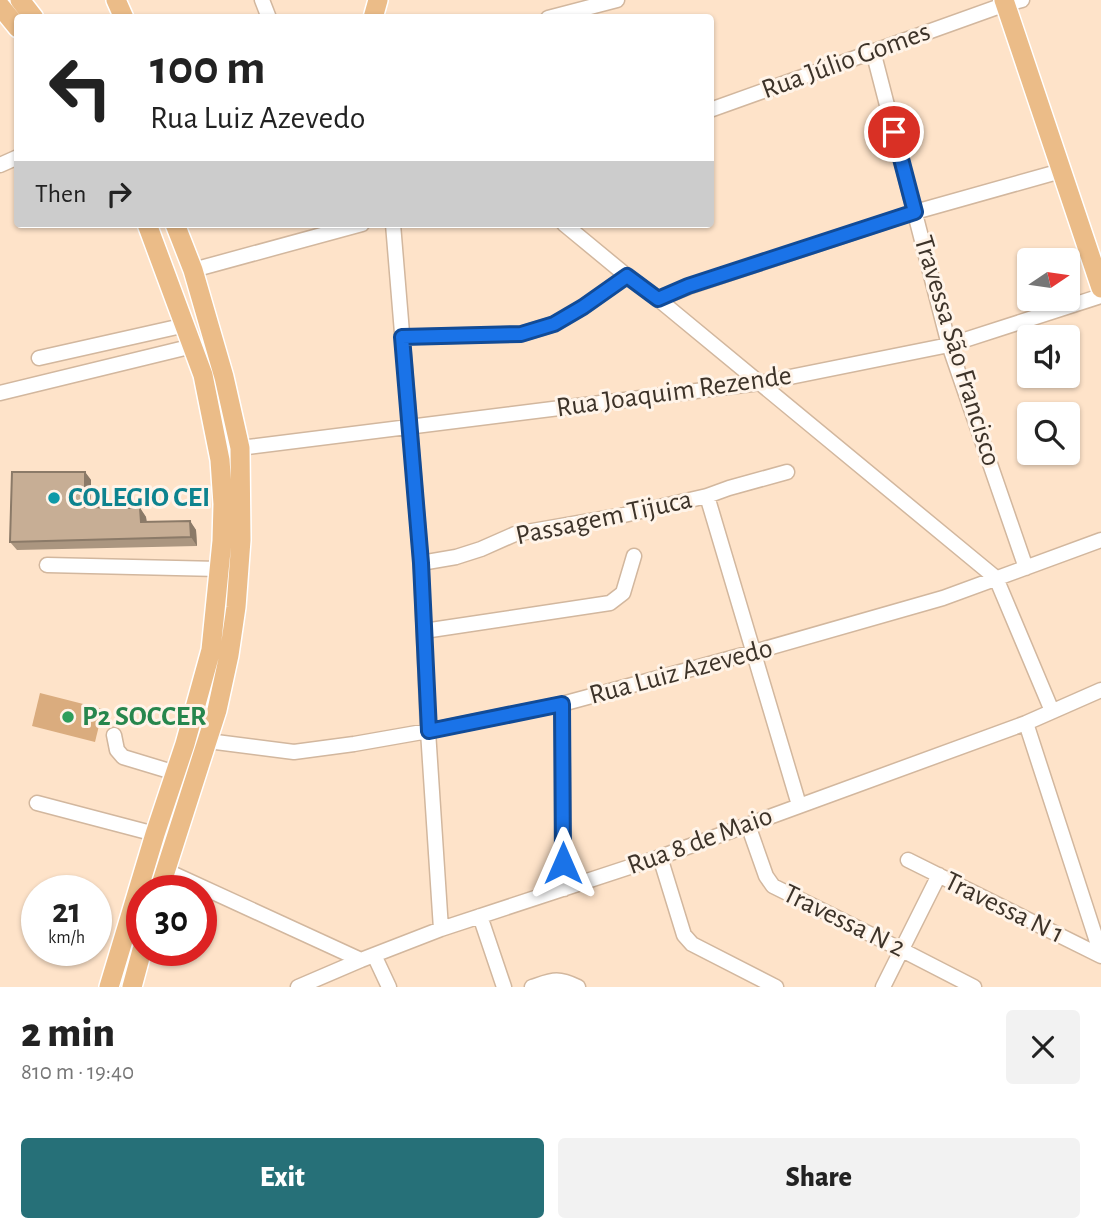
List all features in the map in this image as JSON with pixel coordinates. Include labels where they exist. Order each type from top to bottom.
[{"type":"main road","points":[[20,0],[31,14]]},
{"type":"main road","points":[[1011,1],[1062,171],[1101,288]]},
{"type":"main road","points":[[0,6],[14,23]]},
{"type":"main road","points":[[149,228],[203,374],[220,460],[223,504],[219,569],[220,653],[208,741],[164,875]]},
{"type":"main road","points":[[109,987],[185,744],[236,607],[241,550],[240,448],[224,377],[194,270],[177,228]]},
{"type":"main road","points":[[167,277],[194,270]]},
{"type":"main road","points":[[208,402],[228,397]]},
{"type":"main road","points":[[132,987],[138,966]]},
{"type":"street","points":[[563,14],[617,0]]},
{"type":"street","name":"Rua Júlio Gomes","points":[[714,109],[1011,1]]},
{"type":"street","name":"Travessa São Francisco","points":[[873,51],[949,345],[1026,568]]},
{"type":"street","points":[[658,299],[688,286],[915,212],[1062,171]]},
{"type":"street","points":[[194,270],[347,228]]},
{"type":"street","points":[[393,228],[421,563],[441,929]]},
{"type":"street","points":[[569,228],[996,579],[1052,711]]},
{"type":"street","points":[[402,337],[521,334],[554,324],[627,276]]},
{"type":"street","name":"Rua Joaquim Rezende","points":[[240,448],[760,383],[949,345],[1101,296]]},
{"type":"street","points":[[39,358],[186,325]]},
{"type":"street","points":[[0,393],[193,346]]},
{"type":"street","name":"Passagem Tijuca","points":[[421,563],[481,550],[515,534],[624,515],[707,496],[787,472]]},
{"type":"street","points":[[707,496],[799,805]]},
{"type":"street","name":"Rua Luiz Azevedo","points":[[208,741],[294,752],[429,731],[562,704],[943,598],[1101,540]]},
{"type":"street","points":[[424,631],[610,603],[623,593],[634,556]]},
{"type":"street","points":[[47,565],[219,569]]},
{"type":"street","name":"Rua 8 de Maio","points":[[298,987],[441,929],[660,857],[1026,723],[1101,690]]},
{"type":"street","points":[[562,704],[564,889]]},
{"type":"street","points":[[1026,723],[1101,955]]},
{"type":"street","points":[[114,735],[117,750],[123,757],[176,773]]},
{"type":"street","points":[[37,803],[155,834]]},
{"type":"street","name":"Travessa N 2","points":[[748,825],[766,876],[773,886],[974,987]]},
{"type":"street","points":[[660,857],[684,935],[692,944],[776,987]]},
{"type":"street","name":"Travessa N 1","points":[[908,860],[1101,955]]},
{"type":"street","points":[[165,870],[368,957],[389,987]]},
{"type":"street","points":[[883,987],[939,875]]},
{"type":"street","points":[[480,916],[503,987]]},
{"type":"street","points":[[532,987],[549,981],[563,980],[578,987]]},
{"type":"shaded area","name":"P2 SOCCER","points":[[40,693],[103,709],[95,742],[32,726]]},
{"type":"building","name":"COLEGIO CEI","points":[[12,472],[85,472],[85,507],[140,508],[141,522],[190,521],[191,537],[10,542]]},
{"type":"place","name":"COLEGIO CEI","points":[[54,498]]},
{"type":"place","name":"P2 SOCCER","points":[[68,717]]},
{"type":"route","points":[[563,863],[562,704],[429,731],[421,563],[402,337],[521,334],[554,324],[627,276],[658,299],[688,286],[915,212],[894,132]]}]
